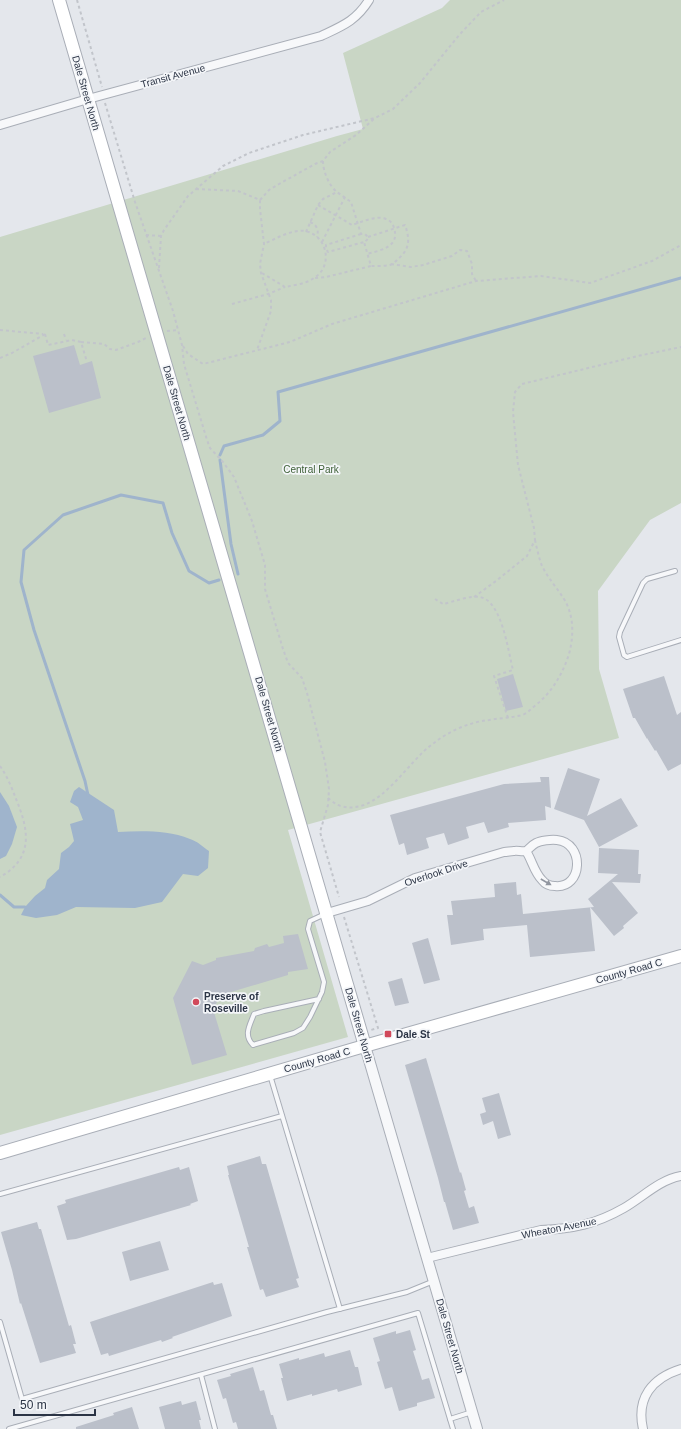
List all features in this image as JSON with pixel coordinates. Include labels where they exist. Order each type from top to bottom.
[{"type":"main road","name":"Dale Street North","points":[[61,0],[88,99],[365,1046]]},
{"type":"main road","name":"County Road C","points":[[0,1153],[365,1046],[681,956]]},
{"type":"street","name":"Transit Avenue","points":[[0,125],[88,99],[321,36],[345,25],[362,10],[369,0]]},
{"type":"street","name":"Overlook Drive","points":[[327,913],[368,901],[425,874],[504,852],[514,850],[526,851],[536,843],[555,839],[563,841],[571,846],[576,856],[577,867],[575,876],[569,882],[560,887],[551,886],[543,882],[536,874],[526,851]]},
{"type":"street","name":"Dale Street North","points":[[365,1046],[477,1429]]},
{"type":"street","name":"Wheaton Avenue","points":[[427,1258],[541,1230],[561,1229],[595,1222],[625,1208],[661,1183],[681,1176]]},
{"type":"street","points":[[643,1429],[641,1416],[642,1404],[646,1394],[652,1385],[661,1377],[681,1370]]},
{"type":"lane","points":[[675,571],[648,579],[643,584],[619,637],[624,655],[627,656],[681,640]]},
{"type":"lane","points":[[319,999],[264,1010],[254,1014],[247,1030],[249,1041],[253,1045],[294,1033],[303,1028],[310,1017],[319,999],[322,992],[324,982],[308,929],[310,921],[327,913]]},
{"type":"lane","points":[[270,1074],[340,1309]]},
{"type":"lane","points":[[0,1194],[282,1116]]},
{"type":"lane","points":[[0,1322],[22,1399],[340,1309],[407,1292],[434,1281]]},
{"type":"lane","points":[[9,1429],[418,1313],[453,1429]]},
{"type":"lane","points":[[201,1375],[215,1429]]},
{"type":"lane","points":[[450,1420],[472,1412]]},
{"type":"path","points":[[77,0],[102,86]]},
{"type":"path","points":[[159,270],[161,236],[177,209],[195,189],[223,166],[249,153],[303,135],[375,118],[393,109],[420,83],[460,34],[481,12],[504,0]]},
{"type":"path","points":[[105,108],[111,121],[135,202],[178,330],[182,345],[184,364],[207,440],[210,448],[223,462],[234,478],[252,521],[265,565],[265,589],[283,649],[288,663],[302,678],[307,693],[329,789],[324,819],[320,832],[338,897]]},
{"type":"path","points":[[362,234],[351,202],[334,190],[323,165],[330,152],[356,135],[375,118]]},
{"type":"path","points":[[257,350],[271,311],[271,300],[261,273],[260,264],[264,244],[260,200],[269,190],[315,164],[324,161]]},
{"type":"path","points":[[195,189],[238,191],[260,200]]},
{"type":"path","points":[[306,232],[318,205],[323,198],[337,192]]},
{"type":"path","points":[[322,242],[345,197]]},
{"type":"path","points":[[318,205],[352,225],[378,218],[387,219],[393,224],[395,240],[389,247],[367,254]]},
{"type":"path","points":[[310,222],[316,225],[318,229],[317,237]]},
{"type":"path","points":[[264,244],[291,233],[306,232],[317,237],[328,252],[364,242],[368,237],[405,225],[409,235],[409,245],[406,251],[391,264]]},
{"type":"path","points":[[315,278],[322,270],[326,259],[326,245],[362,234],[365,234],[368,237]]},
{"type":"path","points":[[146,235],[161,236]]},
{"type":"path","points":[[364,242],[370,266]]},
{"type":"path","points":[[182,345],[188,354],[203,364],[290,342],[332,324],[476,281],[540,276],[590,283],[652,261],[681,245]]},
{"type":"path","points":[[232,304],[268,294],[284,287],[303,283],[315,278],[326,277],[370,266],[391,264],[411,267],[452,256],[460,250],[467,251],[472,264],[472,274],[476,281]]},
{"type":"path","points":[[261,273],[284,287]]},
{"type":"path","points":[[0,330],[45,334]]},
{"type":"path","points":[[165,331],[178,330]]},
{"type":"path","points":[[45,334],[48,345],[66,340],[72,340],[104,344],[110,349],[116,350],[138,342],[151,335]]},
{"type":"path","points":[[0,358],[12,353],[45,334]]},
{"type":"path","points":[[64,334],[66,340]]},
{"type":"path","points":[[81,342],[87,362]]},
{"type":"path","points":[[328,798],[339,806],[353,808],[372,801],[392,786],[433,743],[460,728],[488,720],[508,718],[524,714],[541,701],[557,682],[569,654],[572,635],[572,616],[564,599],[542,566],[535,540],[534,528],[518,465],[513,412],[515,392],[522,384],[681,347]]},
{"type":"path","points":[[474,597],[527,556],[535,540]]},
{"type":"path","points":[[435,599],[443,604],[480,597],[490,601],[498,613],[513,670],[494,676],[508,718]]},
{"type":"path","points":[[0,766],[20,808],[27,835],[25,849],[20,860],[0,877]]},
{"type":"green space","name":"Central Park","points":[[450,0],[681,0],[681,503],[650,520],[598,591],[599,669],[619,738],[288,830],[348,1037],[0,1135],[0,237],[363,129],[343,53],[442,8]]},
{"type":"water","points":[[79,787],[114,810],[118,832],[145,831],[172,834],[193,840],[209,851],[208,868],[198,876],[183,874],[162,902],[135,908],[76,907],[57,915],[36,918],[21,915],[25,907],[45,888],[47,880],[59,869],[61,853],[74,841],[70,824],[83,820],[78,807],[70,802],[74,791]]},
{"type":"water","points":[[0,792],[9,806],[17,827],[12,844],[6,856],[0,859]]},
{"type":"building","points":[[74,345],[80,365],[92,361],[101,398],[49,413],[33,356]]},
{"type":"building","points":[[513,674],[523,707],[506,711],[497,679]]},
{"type":"building","points":[[664,676],[677,715],[681,712],[681,764],[668,771],[635,718],[633,718],[623,689]]},
{"type":"building","points":[[568,768],[600,779],[587,816],[621,798],[638,826],[599,847],[584,820],[554,809]]},
{"type":"building","points":[[540,777],[549,777],[551,808],[545,806],[546,820],[508,823],[509,827],[488,833],[484,822],[466,827],[469,838],[448,845],[444,833],[426,838],[429,848],[407,855],[404,843],[399,845],[390,815],[504,784],[541,782]]},
{"type":"building","points":[[599,848],[639,850],[638,874],[641,874],[640,883],[612,882],[638,913],[614,936],[590,907],[594,907],[588,899],[618,874],[598,873]]},
{"type":"building","points":[[516,882],[517,895],[521,894],[523,914],[590,907],[595,951],[530,957],[527,925],[483,929],[484,940],[451,945],[447,915],[453,915],[451,901],[495,897],[494,884]]},
{"type":"building","name":"Preserve of Roseville","points":[[298,934],[308,969],[288,972],[288,975],[221,995],[213,1009],[227,1055],[192,1065],[173,998],[192,961],[203,965],[216,960],[216,958],[254,951],[255,948],[267,944],[269,947],[284,943],[283,936]]},
{"type":"building","points":[[428,938],[440,980],[424,984],[412,943]]},
{"type":"building","points":[[402,978],[409,1003],[395,1006],[388,982]]},
{"type":"building","points":[[426,1058],[460,1173],[461,1172],[469,1208],[474,1206],[479,1223],[453,1230],[405,1065]]},
{"type":"building","points":[[499,1093],[511,1135],[498,1139],[493,1121],[483,1125],[480,1114],[486,1112],[482,1098]]},
{"type":"building","points":[[260,1156],[262,1164],[266,1164],[299,1278],[296,1279],[299,1287],[266,1297],[263,1289],[260,1290],[247,1247],[249,1247],[228,1175],[227,1166]]},
{"type":"building","points":[[179,1167],[180,1170],[189,1167],[198,1201],[190,1204],[191,1205],[76,1239],[67,1240],[57,1206],[66,1203],[65,1200]]},
{"type":"building","points":[[37,1222],[39,1229],[41,1229],[69,1326],[71,1325],[76,1344],[73,1344],[76,1353],[40,1363],[21,1303],[20,1304],[1,1232]]},
{"type":"building","points":[[160,1241],[169,1270],[130,1281],[122,1252]]},
{"type":"building","points":[[213,1282],[214,1285],[222,1283],[232,1316],[172,1337],[173,1338],[162,1342],[161,1340],[109,1356],[108,1353],[101,1355],[90,1322]]},
{"type":"building","points":[[410,1330],[416,1350],[413,1351],[422,1380],[429,1378],[435,1398],[417,1403],[417,1406],[399,1411],[392,1387],[385,1389],[377,1362],[380,1361],[373,1338],[396,1331],[396,1334]]},
{"type":"building","points":[[350,1350],[355,1367],[358,1367],[362,1385],[338,1392],[337,1389],[287,1401],[279,1364],[324,1353],[325,1357]]},
{"type":"building","points":[[253,1367],[260,1391],[264,1390],[271,1415],[273,1415],[277,1429],[238,1429],[236,1422],[233,1423],[226,1398],[223,1399],[217,1380],[231,1376],[230,1374]]},
{"type":"building","points":[[181,1401],[182,1405],[196,1401],[201,1420],[199,1420],[201,1429],[165,1429],[159,1407]]},
{"type":"building","points":[[132,1407],[139,1429],[76,1429],[76,1427],[114,1415],[113,1413]]},
{"type":"waterway","points":[[220,455],[224,446],[263,435],[280,421],[278,392],[681,278]]},
{"type":"waterway","points":[[220,460],[231,544],[238,574]]},
{"type":"waterway","points":[[88,795],[85,781],[34,630],[21,582],[24,550],[63,515],[121,495],[163,503],[172,533],[189,571],[209,583],[219,580]]},
{"type":"waterway","points":[[0,895],[14,907],[25,907]]},
{"type":"place","name":"Preserve of Roseville","points":[[196,1002]]},
{"type":"place","name":"Dale St","points":[[388,1034]]}]
